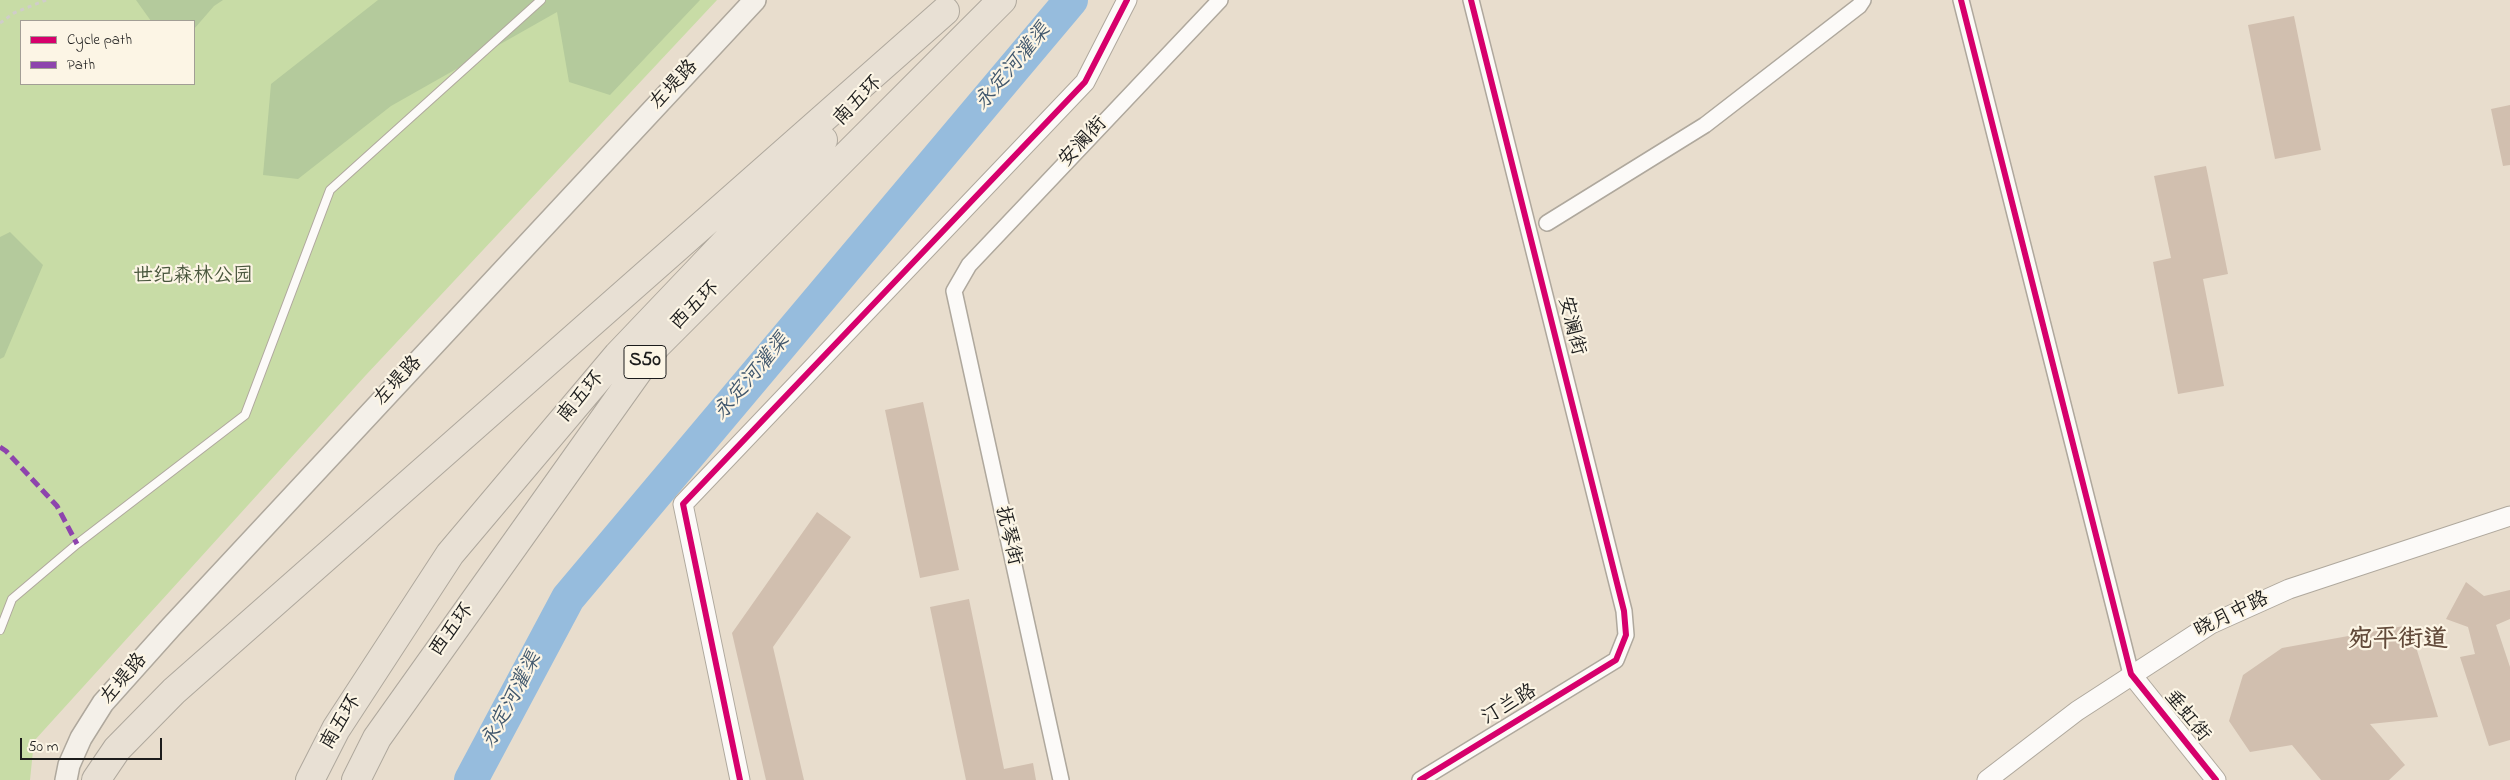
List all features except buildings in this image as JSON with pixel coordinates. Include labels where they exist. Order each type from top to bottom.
[{"type":"highway","name":"西五环","points":[[356,780],[377,738],[656,346],[1002,0]]},
{"type":"highway","points":[[96,780],[117,749],[174,691],[951,5]]},
{"type":"highway","name":"南五环","points":[[310,780],[336,729],[450,554],[618,355],[951,5]]},
{"type":"main road","name":"左堤路","points":[[66,780],[69,765],[81,738],[103,703],[164,634],[755,0]]},
{"type":"street","points":[[740,780],[683,504],[1085,82],[1127,0]]},
{"type":"street","name":"安澜街","points":[[954,291],[970,265],[1220,0]]},
{"type":"street","name":"安澜街","points":[[1471,0],[1624,611],[1626,635],[1616,660]]},
{"type":"street","points":[[1547,222],[1705,125],[1859,6],[1863,0]]},
{"type":"street","points":[[1961,0],[2131,674]]},
{"type":"street","name":"抚琴街","points":[[954,291],[1061,780]]},
{"type":"street","name":"晓月中路","points":[[1987,780],[2077,711],[2131,674],[2211,624],[2289,589],[2510,516]]},
{"type":"street","name":"汀兰路","points":[[1420,780],[1616,660]]},
{"type":"street","name":"垂虹街","points":[[2131,674],[2216,780]]},
{"type":"lane","points":[[0,630],[12,598],[77,544],[245,415],[330,190],[541,0]]},
{"type":"path","points":[[0,23],[14,13],[46,0]]},
{"type":"green space","name":"世纪森林公园","points":[[0,0],[717,0],[366,375],[34,741],[30,780],[0,780]]},
{"type":"green space","points":[[136,0],[223,0],[214,6],[195,28],[195,20],[150,20]]},
{"type":"green space","points":[[378,0],[700,0],[610,95],[569,82],[557,12],[391,106],[298,179],[263,175],[271,84]]},
{"type":"green space","points":[[10,232],[43,265],[4,357],[0,359],[0,237]]},
{"type":"waterway","name":"永定河灌渠","points":[[471,780],[568,598],[1071,0]]},
{"type":"marked path","points":[[0,447],[6,451],[57,506],[77,544]]},
{"type":"cycle path","points":[[740,780],[683,504],[1085,82],[1127,0]]},
{"type":"cycle path","points":[[1420,780],[1616,660],[1626,635],[1624,611],[1471,0]]},
{"type":"cycle path","points":[[1961,0],[2131,674],[2216,780]]},
{"type":"district","name":"宛平街道","points":[[2398,642]]}]
